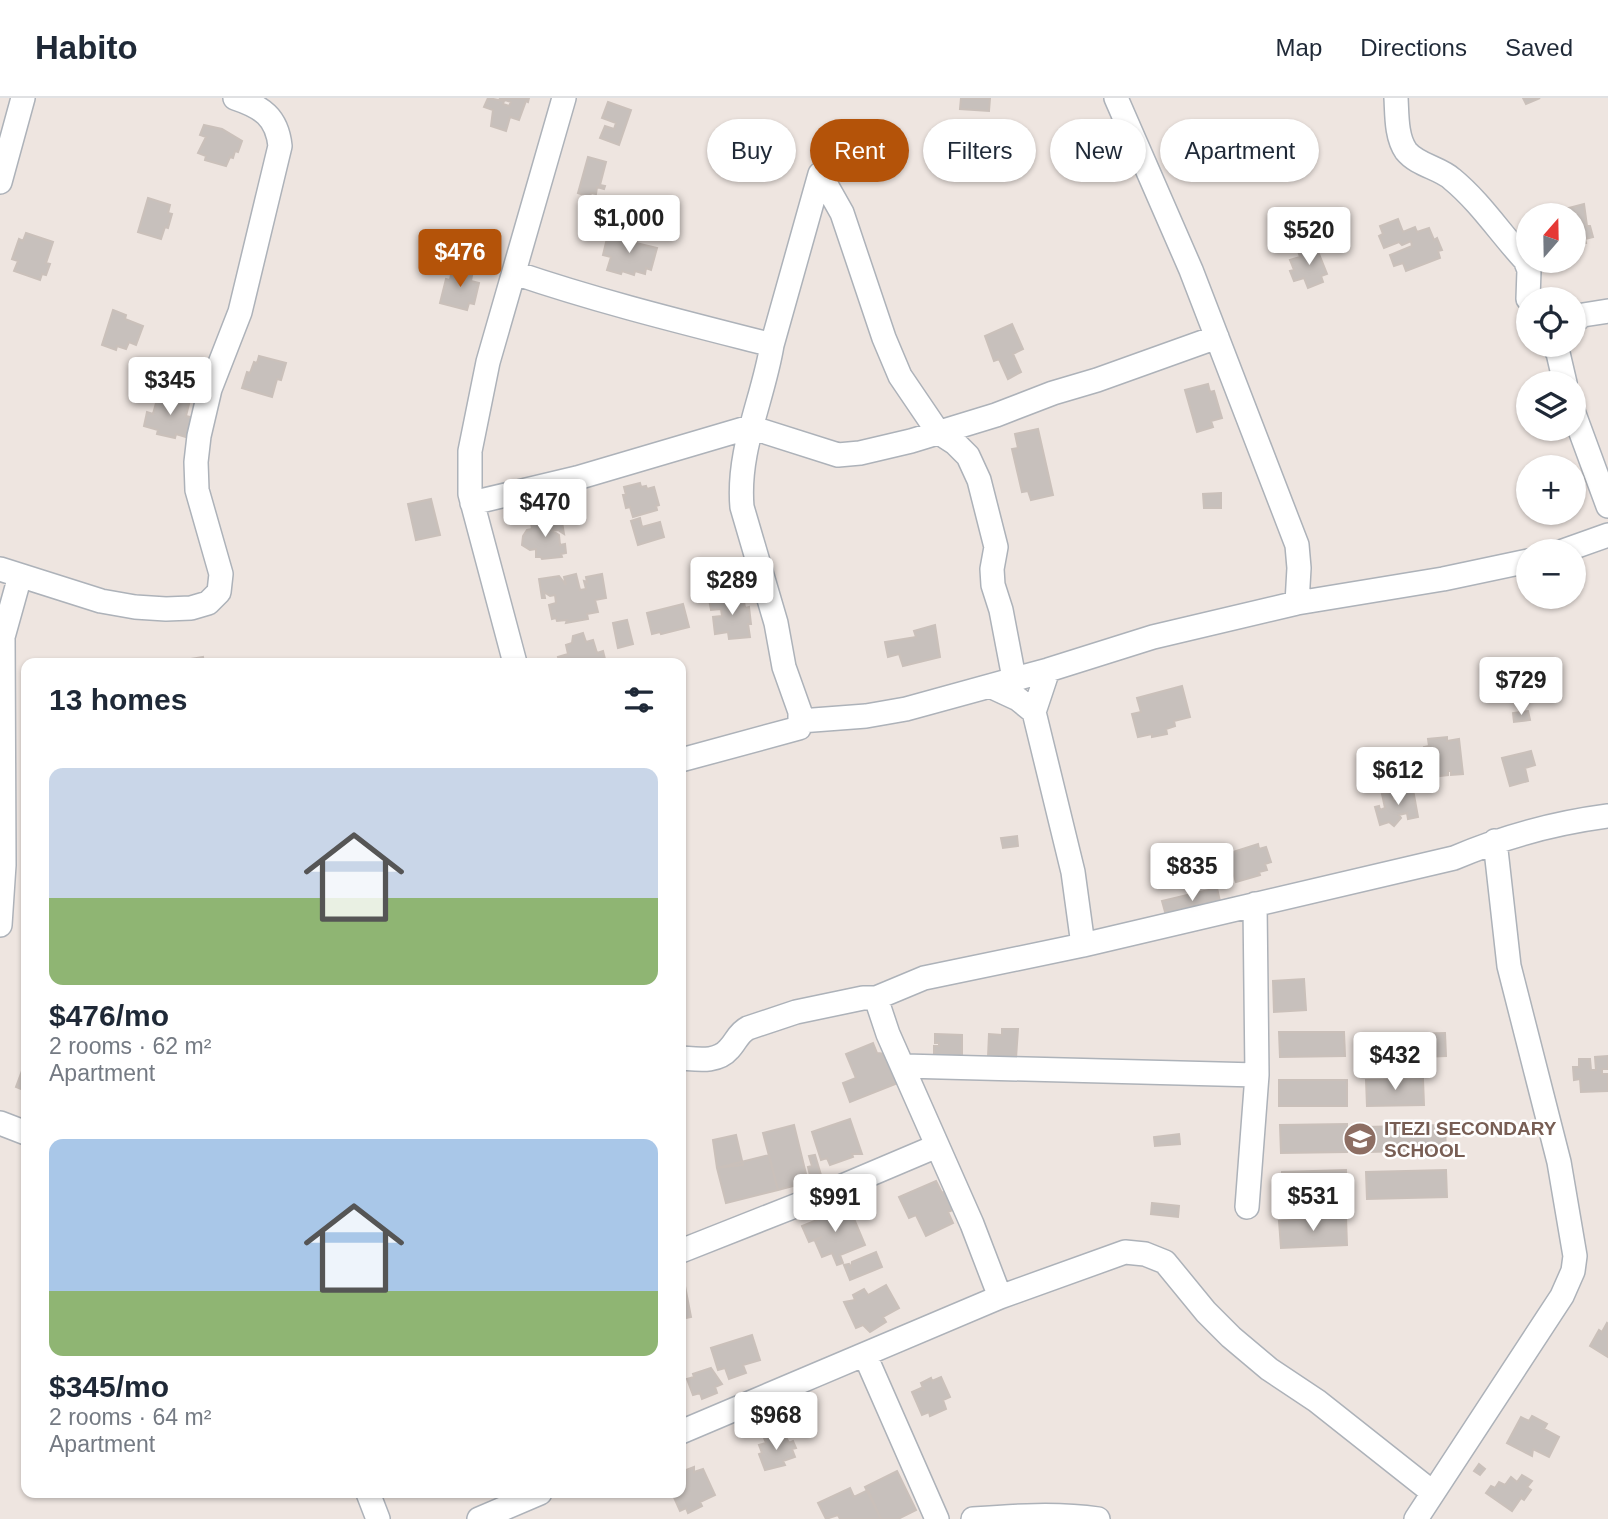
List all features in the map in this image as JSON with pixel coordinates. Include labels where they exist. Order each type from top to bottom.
[{"type":"street","points":[[0,182],[23,98]]},
{"type":"street","points":[[0,925],[4,865],[4,637],[10,573],[101,601],[135,607],[191,608],[208,603],[219,592],[221,574],[197,490],[199,436],[210,389],[240,312],[280,146],[276,126],[268,114],[235,98]]},
{"type":"street","points":[[514,658],[472,503],[469,468],[473,428],[488,362],[564,98]]},
{"type":"street","points":[[1116,98],[1191,270],[1297,545],[1297,603]]},
{"type":"street","points":[[1396,98],[1398,126],[1407,152],[1434,171],[1448,175],[1469,193],[1525,260],[1529,270],[1528,287]]},
{"type":"street","points":[[686,760],[799,728],[800,712],[784,667],[776,623],[741,507],[741,478],[750,427],[768,374],[772,345],[820,174],[842,214],[884,338],[900,376],[937,432],[955,443],[968,457],[979,480],[996,547],[992,569],[993,585],[1001,610],[1014,678]]},
{"type":"street","points":[[515,273],[568,292],[772,345]]},
{"type":"street","points":[[1586,315],[1608,312]]},
{"type":"street","points":[[472,503],[576,478],[750,427],[838,455],[860,453],[996,415],[1217,337]]},
{"type":"street","points":[[1584,441],[1608,506]]},
{"type":"street","points":[[1586,543],[1608,535]]},
{"type":"street","points":[[800,722],[906,709],[1048,670],[1153,637],[1297,603],[1443,579],[1516,564]]},
{"type":"street","points":[[1048,670],[1034,712],[1073,872],[1083,945]]},
{"type":"street","points":[[990,685],[1018,699],[1034,712]]},
{"type":"street","points":[[686,1058],[708,1060],[719,1057],[730,1049],[742,1031],[748,1028],[796,1012],[863,998],[876,998],[924,978],[1083,945],[1454,858],[1495,841],[1608,816]]},
{"type":"street","points":[[1416,1519],[1562,1296],[1573,1271],[1576,1256],[1559,1162],[1509,966],[1495,841]]},
{"type":"street","points":[[1247,1207],[1257,1076],[1255,904]]},
{"type":"street","points":[[876,998],[888,1034],[972,1224],[999,1297]]},
{"type":"street","points":[[904,1066],[1257,1076]]},
{"type":"street","points":[[0,1122],[21,1131]]},
{"type":"street","points":[[686,1249],[937,1146]]},
{"type":"street","points":[[686,1430],[999,1297],[1125,1252],[1155,1256],[1165,1262],[1206,1312],[1231,1337],[1432,1492]]},
{"type":"street","points":[[865,1355],[937,1519]]},
{"type":"street","points":[[370,1498],[378,1519]]},
{"type":"street","points":[[479,1519],[528,1498]]},
{"type":"street","points":[[973,1519],[1021,1516],[1079,1516],[1098,1519]]},
{"type":"building","points":[[488,98],[504,101],[503,104],[509,106],[511,102],[499,98],[529,98],[519,120],[510,117],[506,131],[491,126],[493,110],[484,107]]},
{"type":"building","points":[[961,98],[990,98],[989,111],[960,109]]},
{"type":"building","points":[[1523,98],[1540,98],[1526,104]]},
{"type":"building","points":[[608,102],[631,110],[619,145],[600,138],[605,126],[614,129],[616,123],[602,118]]},
{"type":"building","points":[[204,125],[222,129],[242,141],[238,152],[235,151],[226,166],[205,160],[206,156],[198,153],[206,137],[200,135]]},
{"type":"building","points":[[588,157],[606,162],[600,185],[605,186],[604,189],[597,187],[596,194],[591,193],[590,197],[578,193]]},
{"type":"building","points":[[148,198],[170,205],[168,213],[172,214],[161,239],[138,232]]},
{"type":"building","points":[[585,205],[599,209],[597,217],[583,213]]},
{"type":"building","points":[[1398,219],[1403,232],[1415,227],[1417,232],[1429,228],[1442,250],[1438,251],[1440,258],[1406,271],[1403,263],[1394,266],[1390,255],[1412,246],[1411,241],[1384,248],[1379,236],[1383,234],[1380,226]]},
{"type":"building","points":[[1586,219],[1587,226],[1590,226],[1593,237],[1586,239]]},
{"type":"building","points":[[26,233],[53,242],[46,263],[50,264],[46,275],[42,274],[40,280],[14,271],[18,261],[12,259],[19,239],[23,241]]},
{"type":"building","points":[[608,234],[623,238],[624,234],[638,238],[636,243],[657,248],[651,270],[646,268],[645,274],[635,271],[634,275],[607,270],[611,257],[603,255]]},
{"type":"building","points":[[1315,244],[1327,274],[1321,276],[1323,282],[1308,288],[1304,278],[1294,281],[1290,260],[1300,257],[1298,251]]},
{"type":"building","points":[[453,265],[473,270],[471,281],[479,283],[474,304],[469,303],[467,310],[440,303]]},
{"type":"building","points":[[113,310],[126,315],[125,319],[143,326],[136,345],[129,342],[126,349],[117,346],[116,350],[102,345]]},
{"type":"building","points":[[1012,324],[1023,349],[1013,354],[1021,372],[1008,379],[999,359],[994,361],[985,336]]},
{"type":"building","points":[[259,356],[286,363],[281,380],[277,379],[272,397],[242,388],[247,372],[250,373]]},
{"type":"building","points":[[1208,384],[1210,392],[1214,391],[1222,418],[1211,421],[1213,427],[1197,432],[1185,390]]},
{"type":"building","points":[[159,392],[190,400],[186,416],[194,418],[189,438],[176,434],[175,438],[157,434],[158,430],[144,426],[147,412],[153,414]]},
{"type":"building","points":[[1038,429],[1053,495],[1031,500],[1028,491],[1022,492],[1012,449],[1018,448],[1015,434]]},
{"type":"building","points":[[640,483],[641,487],[646,486],[647,489],[654,487],[659,505],[656,506],[657,510],[633,517],[630,507],[626,508],[624,487]]},
{"type":"building","points":[[1221,493],[1221,508],[1204,508],[1203,494]]},
{"type":"building","points":[[431,499],[440,535],[416,540],[408,504]]},
{"type":"building","points":[[556,517],[557,522],[562,522],[564,534],[558,530],[553,531],[559,535],[560,545],[565,544],[566,553],[561,554],[562,557],[536,557],[536,549],[530,550],[522,545],[523,536],[527,530],[532,529],[531,522]]},
{"type":"building","points":[[640,518],[642,527],[660,522],[664,537],[638,545],[631,521]]},
{"type":"building","points":[[576,574],[580,590],[586,589],[586,577],[602,574],[606,598],[595,600],[598,612],[587,614],[588,619],[566,623],[567,620],[552,619],[549,605],[556,603],[555,595],[550,596],[544,592],[545,598],[542,598],[539,579],[559,576],[566,585],[564,577]]},
{"type":"building","points":[[743,595],[745,608],[749,607],[750,637],[729,639],[728,632],[715,634],[713,617],[722,616],[721,609],[711,610],[709,599]]},
{"type":"building","points":[[683,604],[689,627],[652,634],[647,613]]},
{"type":"building","points":[[627,620],[633,644],[618,648],[613,623]]},
{"type":"building","points":[[935,625],[940,657],[903,666],[899,654],[888,657],[885,642],[916,637],[914,631]]},
{"type":"building","points":[[583,633],[586,642],[593,640],[597,653],[603,651],[605,658],[558,658],[568,654],[566,645],[572,643],[573,636]]},
{"type":"building","points":[[1182,686],[1190,717],[1174,721],[1175,726],[1166,729],[1167,734],[1138,737],[1132,714],[1141,712],[1137,698]]},
{"type":"building","points":[[1528,711],[1530,720],[1514,722],[1513,713]]},
{"type":"building","points":[[1447,737],[1447,741],[1459,739],[1463,774],[1451,775],[1451,771],[1448,771],[1448,775],[1432,777],[1431,773],[1419,769],[1418,754],[1425,754],[1424,747],[1429,746],[1428,739]]},
{"type":"building","points":[[1531,751],[1535,765],[1525,768],[1528,781],[1510,786],[1502,758]]},
{"type":"building","points":[[1412,784],[1418,817],[1408,819],[1407,813],[1399,815],[1401,818],[1394,826],[1389,822],[1380,825],[1375,807],[1379,806],[1380,810],[1385,808],[1382,794],[1391,792],[1393,801],[1400,800],[1399,796],[1403,796],[1401,786]]},
{"type":"building","points":[[1017,836],[1018,846],[1003,848],[1001,838]]},
{"type":"building","points":[[1258,844],[1259,849],[1266,847],[1271,862],[1265,864],[1267,870],[1259,872],[1260,875],[1236,882],[1227,854]]},
{"type":"building","points":[[1182,852],[1201,857],[1200,869],[1204,869],[1203,888],[1178,887],[1178,882],[1169,882],[1169,861],[1176,862],[1176,856],[1182,857]]},
{"type":"building","points":[[1217,888],[1221,906],[1167,919],[1162,901]]},
{"type":"building","points":[[1304,979],[1306,1010],[1274,1012],[1273,981]]},
{"type":"building","points":[[1002,1029],[1018,1029],[1016,1058],[988,1057],[989,1034],[1002,1035]]},
{"type":"building","points":[[1279,1032],[1344,1032],[1345,1056],[1280,1057]]},
{"type":"building","points":[[1445,1033],[1446,1056],[1363,1059],[1363,1035]]},
{"type":"building","points":[[935,1034],[962,1035],[962,1057],[934,1056],[934,1046],[939,1046],[939,1043],[935,1043]]},
{"type":"building","points":[[873,1043],[877,1053],[886,1054],[898,1083],[850,1102],[843,1083],[856,1078],[846,1054]]},
{"type":"building","points":[[1608,1056],[1608,1069],[1602,1069],[1602,1074],[1608,1074],[1608,1091],[1581,1092],[1580,1079],[1574,1080],[1573,1067],[1579,1067],[1579,1059],[1590,1059],[1591,1070],[1596,1070],[1595,1057]]},
{"type":"building","points":[[21,1074],[21,1089],[16,1087]]},
{"type":"building","points":[[1423,1079],[1424,1105],[1367,1106],[1366,1080]]},
{"type":"building","points":[[1279,1080],[1347,1080],[1347,1106],[1279,1106]]},
{"type":"building","points":[[850,1119],[862,1154],[852,1154],[853,1157],[830,1165],[827,1158],[821,1160],[812,1132]]},
{"type":"building","points":[[1347,1124],[1347,1152],[1281,1153],[1280,1125]]},
{"type":"building","points":[[794,1125],[808,1182],[778,1190],[763,1133]]},
{"type":"building","points":[[1445,1125],[1446,1150],[1367,1152],[1366,1127]]},
{"type":"building","points":[[1179,1134],[1180,1144],[1155,1146],[1154,1137]]},
{"type":"building","points":[[736,1135],[743,1165],[717,1168],[713,1140]]},
{"type":"building","points":[[769,1155],[778,1190],[726,1203],[717,1168]]},
{"type":"building","points":[[815,1155],[824,1185],[813,1188],[808,1167],[812,1166],[809,1156]]},
{"type":"building","points":[[1346,1170],[1347,1197],[1283,1199],[1282,1172]]},
{"type":"building","points":[[1446,1170],[1447,1197],[1367,1199],[1366,1172]]},
{"type":"building","points":[[936,1181],[942,1193],[947,1190],[955,1209],[948,1212],[953,1223],[926,1236],[916,1215],[909,1218],[899,1197]]},
{"type":"building","points":[[1152,1203],[1179,1206],[1178,1217],[1151,1214]]},
{"type":"building","points":[[849,1207],[865,1245],[840,1255],[843,1263],[837,1265],[832,1253],[822,1257],[815,1241],[822,1237],[809,1242],[802,1226]]},
{"type":"building","points":[[1346,1217],[1347,1245],[1281,1248],[1279,1221]]},
{"type":"building","points":[[876,1252],[882,1267],[850,1280],[844,1265],[849,1264],[851,1268],[852,1262]]},
{"type":"building","points":[[886,1285],[899,1308],[883,1317],[886,1322],[870,1332],[863,1325],[856,1328],[844,1302],[855,1300],[853,1295],[864,1289],[868,1295]]},
{"type":"building","points":[[686,1291],[691,1317],[686,1318]]},
{"type":"building","points":[[1607,1323],[1608,1357],[1590,1346],[1599,1330],[1602,1332]]},
{"type":"building","points":[[752,1335],[760,1360],[743,1365],[746,1373],[729,1379],[725,1368],[718,1370],[711,1348]]},
{"type":"building","points":[[711,1368],[722,1384],[715,1387],[717,1393],[702,1399],[700,1393],[693,1395],[687,1379]]},
{"type":"building","points":[[941,1377],[950,1397],[943,1400],[946,1409],[930,1416],[929,1412],[922,1415],[912,1392],[921,1388],[924,1390],[921,1383]]},
{"type":"building","points":[[1532,1416],[1547,1424],[1544,1429],[1559,1437],[1549,1457],[1533,1449],[1532,1456],[1507,1443],[1521,1417],[1529,1421]]},
{"type":"building","points":[[772,1435],[774,1441],[786,1437],[789,1443],[793,1441],[796,1448],[792,1449],[795,1457],[783,1461],[785,1465],[765,1470],[759,1454],[762,1453],[759,1445],[766,1443],[764,1438]]},
{"type":"building","points":[[1479,1464],[1485,1469],[1480,1475],[1474,1471]]},
{"type":"building","points":[[694,1467],[694,1472],[703,1469],[715,1495],[700,1502],[702,1506],[688,1513],[686,1508],[680,1511],[674,1498],[686,1498],[686,1470]]},
{"type":"building","points":[[897,1471],[916,1510],[898,1519],[881,1519],[865,1487]]},
{"type":"building","points":[[1522,1475],[1532,1481],[1527,1487],[1531,1490],[1512,1511],[1486,1493],[1491,1486],[1495,1488],[1499,1482],[1505,1485],[1511,1477],[1517,1482]]},
{"type":"building","points":[[850,1488],[854,1497],[868,1490],[881,1519],[840,1519],[838,1515],[826,1519],[818,1503]]},
{"type":"place","name":"ITEZI SECONDARY SCHOOL","points":[[1360,1139]]}]
